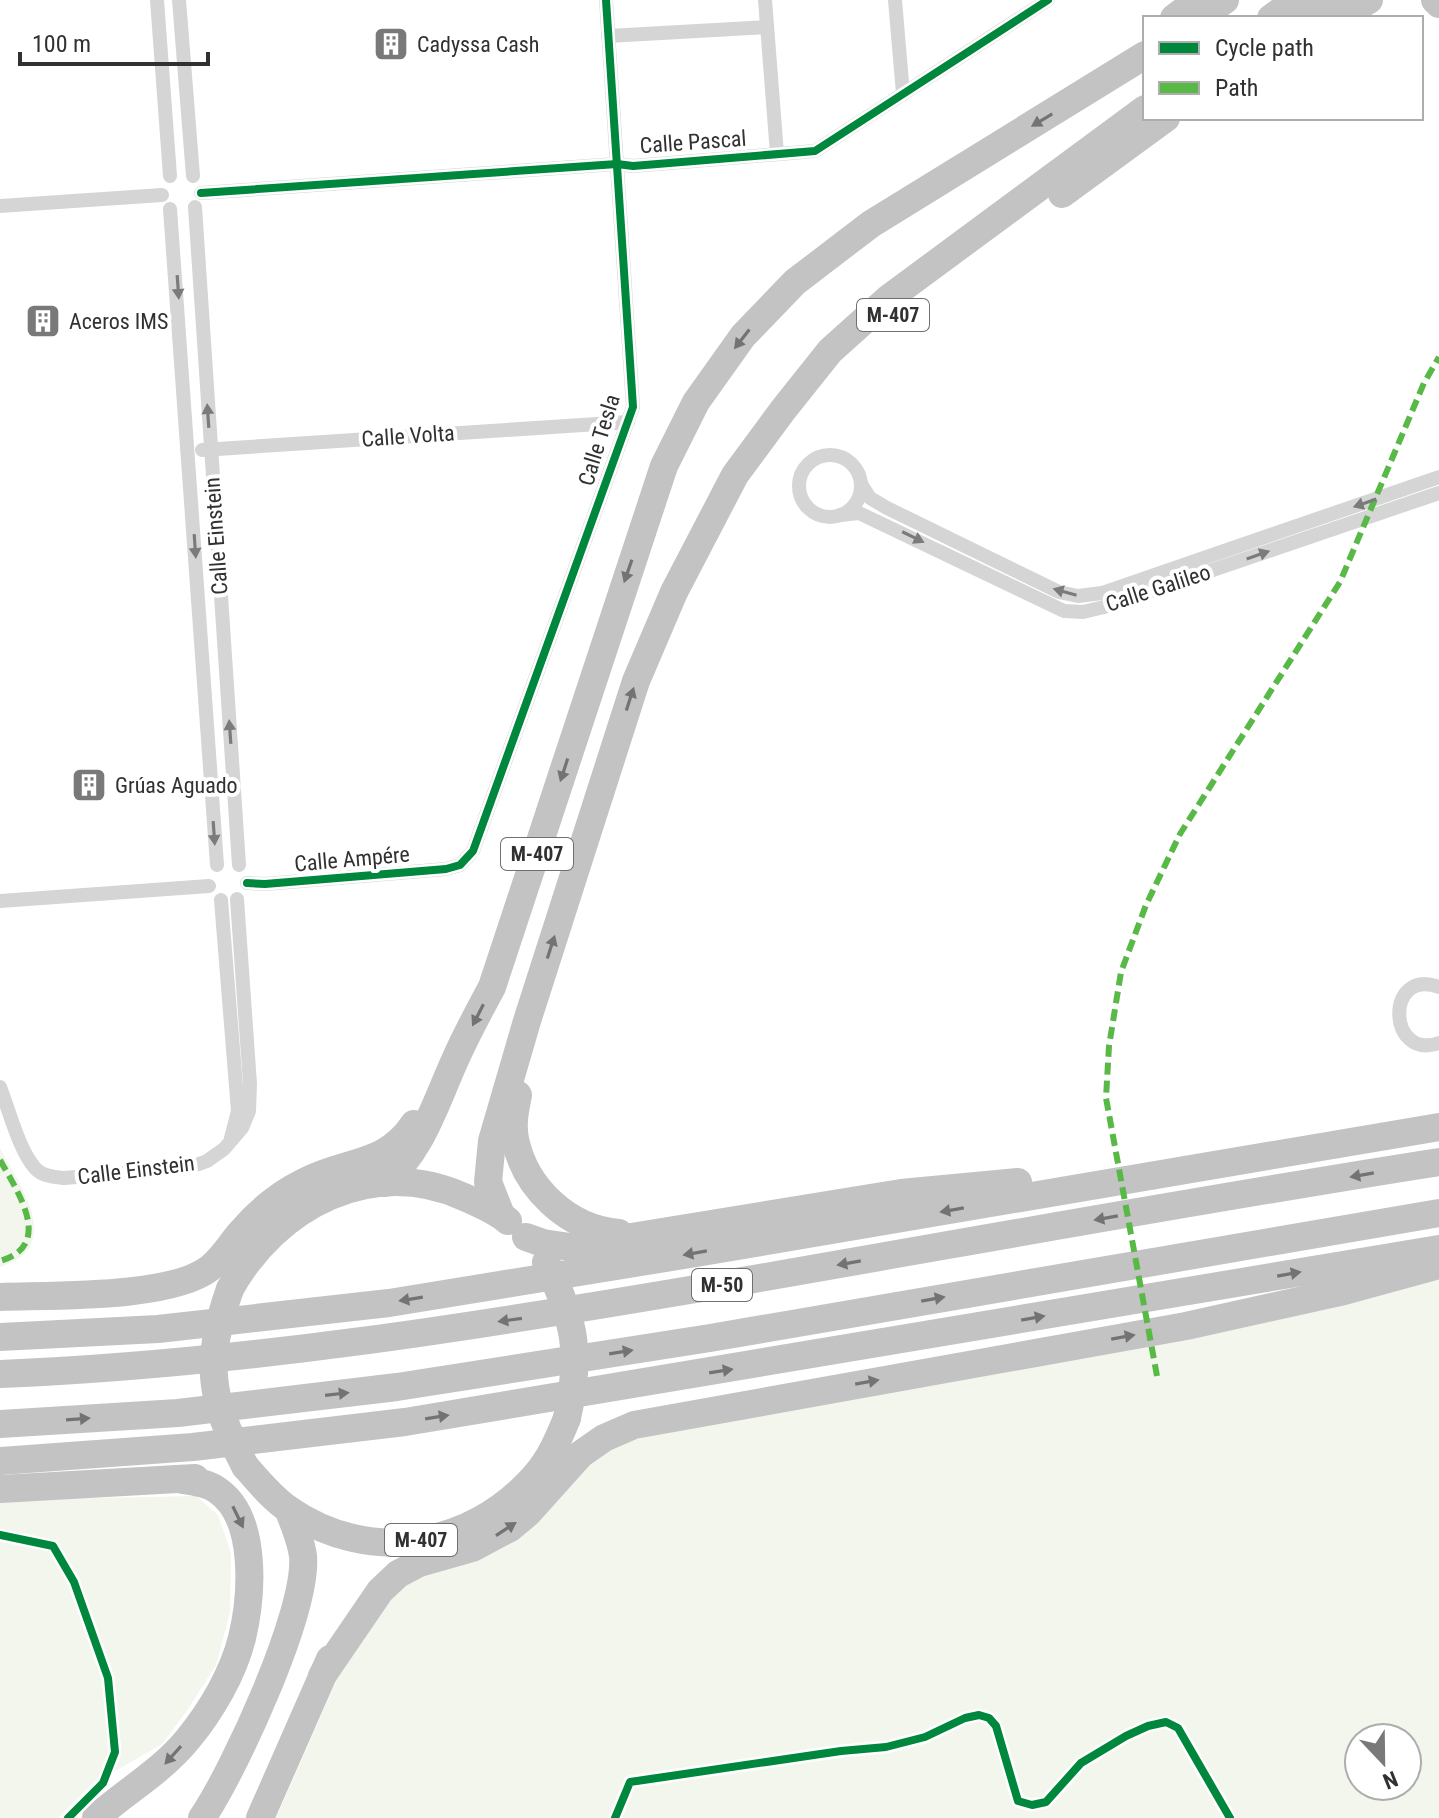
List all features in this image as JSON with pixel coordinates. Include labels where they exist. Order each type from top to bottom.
[{"type":"highway","points":[[1177,16],[1198,0]]},
{"type":"highway","points":[[1202,16],[1225,0]]},
{"type":"highway","points":[[1274,16],[1296,0]]},
{"type":"highway","points":[[1307,16],[1329,0]]},
{"type":"highway","points":[[1341,16],[1369,0]]},
{"type":"highway","points":[[1435,0],[1439,4]]},
{"type":"highway","name":"M-407","points":[[1109,80],[1133,48],[1143,40]]},
{"type":"highway","name":"M-407","points":[[384,1183],[405,1162],[425,1131],[492,987],[664,466],[696,402],[743,336],[795,282],[871,224],[1143,56]]},
{"type":"highway","name":"M-407","points":[[501,1215],[488,1182],[492,1141],[527,1021],[636,681],[683,576],[735,475],[830,351],[889,298],[1143,110]]},
{"type":"highway","name":"M-407","points":[[683,576],[753,473],[844,355],[902,308],[1163,120]]},
{"type":"highway","points":[[527,1021],[514,1121],[515,1138],[529,1176],[544,1196],[570,1217],[595,1229],[631,1237]]},
{"type":"highway","points":[[91,1295],[179,1283],[207,1269],[254,1217],[283,1194],[325,1172],[378,1157],[391,1150],[412,1127],[456,1059]]},
{"type":"highway","points":[[0,1337],[158,1329],[389,1303],[1439,1127]]},
{"type":"highway","points":[[526,1237],[570,1247],[901,1193],[1077,1177],[1223,1155],[1277,1154]]},
{"type":"highway","name":"M-50","points":[[0,1374],[174,1363],[369,1342],[541,1316],[1439,1162]]},
{"type":"highway","name":"M-407","points":[[384,1183],[414,1183],[452,1191],[501,1215],[526,1237],[546,1262],[566,1301],[575,1341],[574,1388],[567,1418],[556,1445],[537,1474],[510,1501],[479,1523],[443,1537],[406,1543],[364,1541],[324,1529],[279,1502],[245,1466],[225,1427],[216,1396],[213,1367],[216,1329],[235,1280],[272,1232],[305,1207],[356,1188],[384,1183]]},
{"type":"highway","name":"M-50","points":[[0,1424],[178,1413],[397,1387],[726,1335],[1439,1213]]},
{"type":"highway","points":[[0,1461],[193,1447],[405,1422],[1439,1249]]},
{"type":"highway","points":[[322,1676],[373,1599],[388,1583],[409,1567],[472,1548],[510,1528],[534,1507],[571,1463],[604,1438],[634,1425],[1186,1326],[1344,1291],[1439,1265]]},
{"type":"highway","points":[[0,1297],[189,1292],[235,1280]]},
{"type":"highway","points":[[0,1353],[70,1345],[158,1329]]},
{"type":"highway","points":[[556,1445],[599,1425],[790,1396]]},
{"type":"highway","points":[[0,1442],[63,1447],[193,1447]]},
{"type":"highway","points":[[0,1489],[235,1476],[279,1502]]},
{"type":"highway","points":[[96,1818],[161,1769],[188,1739],[218,1697],[242,1639],[250,1586],[244,1528],[237,1513],[219,1491],[208,1485],[176,1479]]},
{"type":"highway","name":"M-407","points":[[202,1818],[214,1800],[264,1696],[301,1587],[303,1557],[279,1502]]},
{"type":"highway","name":"M-407","points":[[260,1818],[360,1593],[379,1564],[406,1543]]},
{"type":"highway","points":[[190,1818],[233,1759]]},
{"type":"street","points":[[157,0],[170,176]]},
{"type":"street","points":[[179,0],[193,176],[197,181],[198,200],[183,212],[170,209],[162,195],[163,184],[170,176],[181,173],[193,176]]},
{"type":"street","name":"Calle Tesla","points":[[460,865],[473,851],[484,823],[633,407],[606,0]]},
{"type":"street","points":[[765,0],[777,154]]},
{"type":"street","points":[[895,0],[903,94]]},
{"type":"street","name":"Calle Pascal","points":[[198,200],[617,164],[633,166],[815,151],[903,94],[1028,6],[1048,0]]},
{"type":"street","points":[[608,36],[767,27]]},
{"type":"street","points":[[0,206],[162,195]]},
{"type":"street","name":"Calle Einstein","points":[[198,200],[210,450],[239,865]]},
{"type":"street","name":"Calle Einstein","points":[[170,209],[217,865]]},
{"type":"street","name":"Calle Volta","points":[[189,450],[628,422]]},
{"type":"street","points":[[835,455],[852,464],[861,484],[857,501],[850,510],[840,515],[820,516],[810,510],[800,497],[802,473],[816,458],[835,455]]},
{"type":"street","name":"Calle Galileo","points":[[861,484],[870,498],[887,508],[1059,592],[1078,596],[1102,593],[1439,477]]},
{"type":"street","name":"Calle Galileo","points":[[840,515],[859,513],[1064,611],[1083,612],[1439,493]]},
{"type":"street","points":[[229,862],[239,865],[247,878],[241,896],[229,899],[210,890],[211,871],[217,865],[229,862]]},
{"type":"street","name":"Calle Ampére","points":[[247,883],[446,869],[460,865]]},
{"type":"street","points":[[0,901],[209,886]]},
{"type":"street","name":"Calle Einstein","points":[[0,1087],[27,1155],[36,1169],[49,1176],[64,1178],[188,1168],[215,1156],[230,1141],[238,1111],[229,899]]},
{"type":"street","points":[[1435,981],[1414,987],[1404,996],[1398,1017],[1411,1040],[1421,1044],[1439,1043]]},
{"type":"shaded area","points":[[0,1148],[26,1197],[34,1231],[31,1245],[20,1258],[0,1267]]},
{"type":"shaded area","points":[[1439,1274],[1439,1818],[276,1818],[347,1657],[380,1607],[413,1578],[621,1442]]},
{"type":"shaded area","points":[[196,1496],[218,1515],[231,1553],[230,1612],[216,1665],[162,1744],[91,1785],[58,1818],[0,1818],[0,1500]]},
{"type":"marked path","points":[[1157,1376],[1106,1098],[1109,1046],[1121,972],[1146,905],[1180,834],[1340,582],[1424,383],[1439,357]]},
{"type":"marked path","points":[[0,1160],[22,1201],[29,1230],[26,1243],[16,1253],[0,1261]]},
{"type":"cycle path","points":[[247,883],[446,869],[460,865],[473,851],[633,407],[606,0]]},
{"type":"cycle path","points":[[201,193],[617,164],[633,166],[815,151],[1048,0]]},
{"type":"cycle path","points":[[0,1535],[53,1546],[74,1582],[108,1678],[115,1752],[103,1783],[68,1818]]},
{"type":"cycle path","points":[[615,1818],[630,1782],[886,1747],[925,1737],[965,1718],[979,1715],[989,1718],[996,1726],[1018,1801],[1032,1805],[1046,1802],[1081,1763],[1126,1736],[1166,1722],[1178,1728],[1230,1818]]},
{"type":"place","name":"Cadyssa Cash","points":[[391,44]]},
{"type":"place","name":"Aceros IMS","points":[[43,321]]},
{"type":"place","name":"Grúas Aguado","points":[[89,785]]}]
